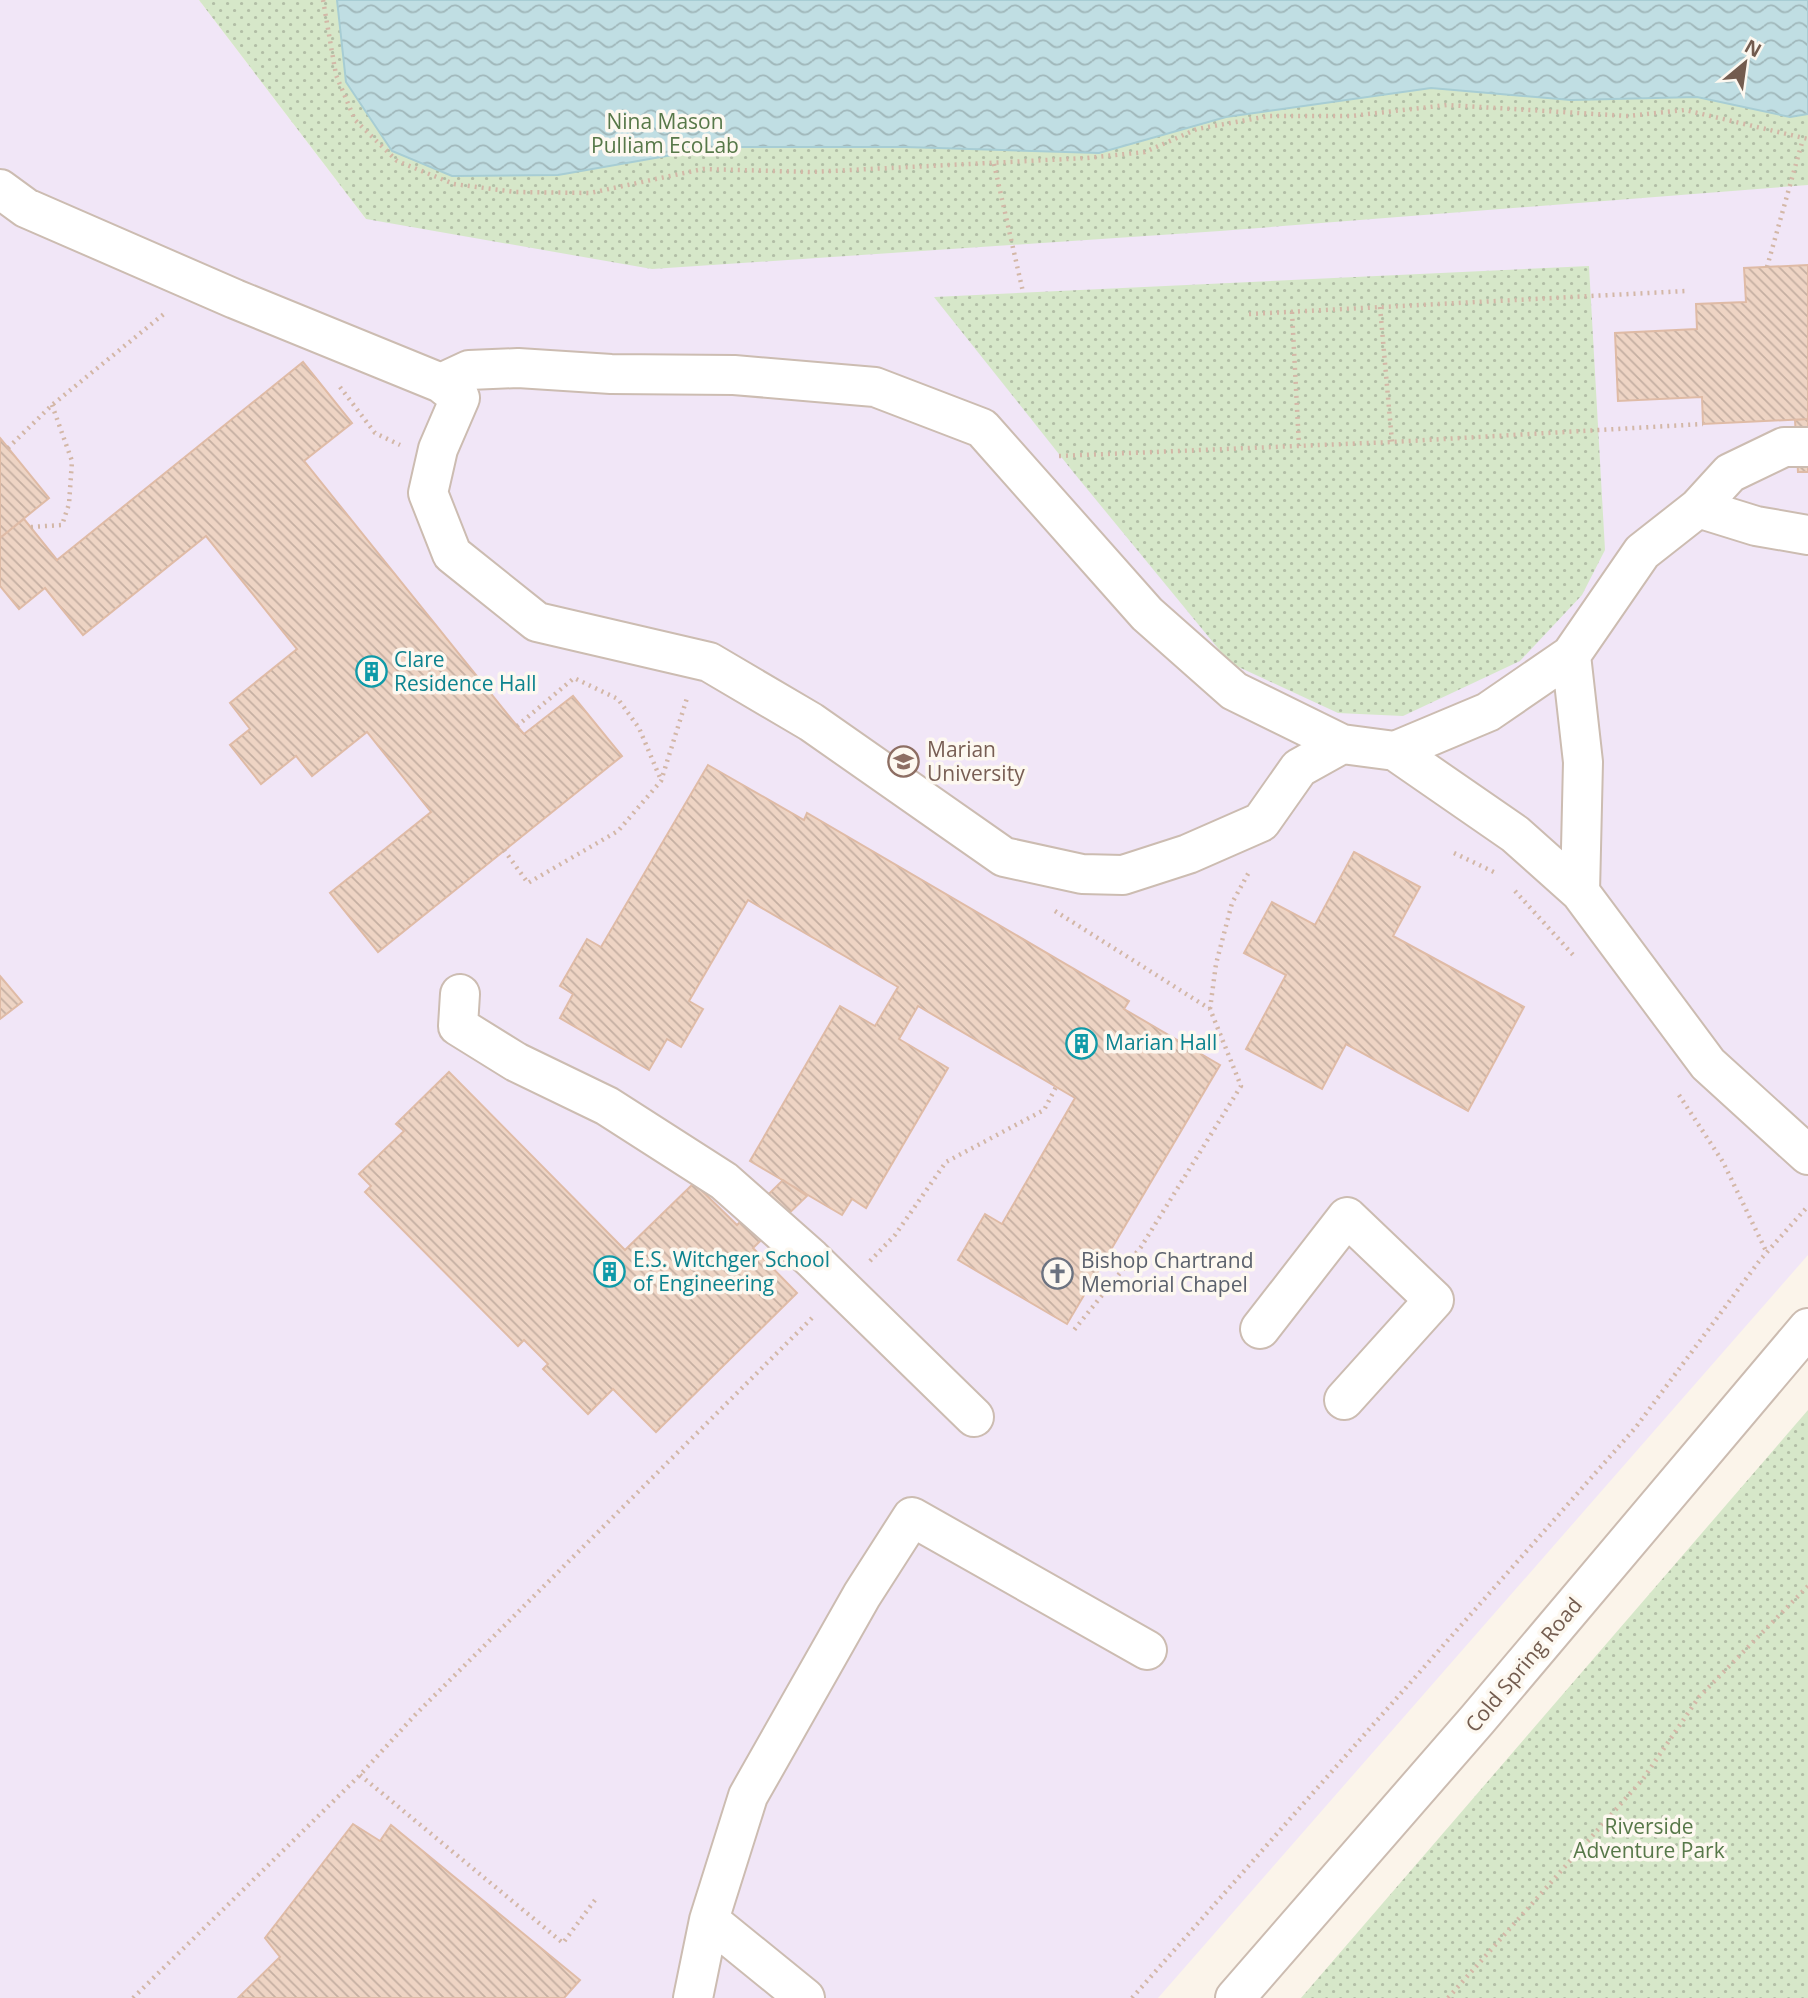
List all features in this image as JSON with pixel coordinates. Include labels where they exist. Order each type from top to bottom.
[{"type":"street","points":[[0,189],[26,208],[235,299],[441,383],[460,398],[438,449],[428,493],[452,554],[537,622],[709,662],[811,722],[1004,857],[1082,874],[1123,875],[1188,854],[1261,821],[1299,768],[1342,744]]},
{"type":"street","points":[[441,383],[469,370],[518,368],[611,374],[734,375],[875,387],[982,428],[1147,614],[1234,691],[1342,744],[1395,751],[1515,834],[1580,892],[1708,1064],[1808,1155]]},
{"type":"street","points":[[1395,751],[1488,712],[1571,654],[1642,552],[1698,508],[1730,473],[1784,447],[1808,447]]},
{"type":"street","points":[[1698,508],[1756,526],[1808,536]]},
{"type":"street","points":[[1571,654],[1583,762],[1580,892]]},
{"type":"street","points":[[460,994],[458,1027],[516,1062],[607,1106],[724,1181],[810,1258],[974,1417]]},
{"type":"street","points":[[1260,1329],[1347,1217],[1434,1300],[1344,1400]]},
{"type":"street","name":"Cold Spring Road","points":[[1235,1998],[1478,1720],[1808,1328]]},
{"type":"street","points":[[696,1996],[709,1920],[748,1796],[862,1595],[912,1517],[1147,1650]]},
{"type":"street","points":[[709,1920],[804,1998]]},
{"type":"path","points":[[323,0],[336,75],[355,120],[397,161],[454,184],[515,192],[590,193],[703,169],[811,172],[1087,158],[1144,152],[1197,129],[1269,117],[1351,116],[1447,105],[1628,116],[1685,110],[1806,139],[1767,267]]},
{"type":"path","points":[[994,164],[1023,292]]},
{"type":"path","points":[[1249,314],[1686,291]]},
{"type":"path","points":[[1380,307],[1392,443]]},
{"type":"path","points":[[8,448],[52,405],[169,310]]},
{"type":"path","points":[[1292,312],[1299,446]]},
{"type":"path","points":[[334,380],[375,433],[411,450]]},
{"type":"path","points":[[31,527],[62,526],[69,504],[72,461],[52,405]]},
{"type":"path","points":[[1009,457],[1392,443],[1703,424]]},
{"type":"path","points":[[517,726],[574,678],[618,699],[639,728],[661,781]]},
{"type":"path","points":[[504,850],[528,883],[618,831],[661,781],[688,693]]},
{"type":"path","points":[[1454,853],[1499,875]]},
{"type":"path","points":[[1074,1330],[1141,1247],[1241,1086],[1210,1009],[1216,964],[1232,903],[1254,863]]},
{"type":"path","points":[[1508,884],[1579,962]]},
{"type":"path","points":[[1054,910],[1210,1009]]},
{"type":"path","points":[[869,1263],[895,1235],[946,1162],[1044,1110],[1056,1087]]},
{"type":"path","points":[[1677,1092],[1723,1161],[1767,1253]]},
{"type":"path","points":[[1132,1998],[1636,1427],[1767,1253],[1808,1206]]},
{"type":"path","points":[[133,1998],[360,1775],[415,1715],[820,1309]]},
{"type":"path","points":[[1448,1998],[1643,1779],[1699,1698],[1808,1587]]},
{"type":"path","points":[[360,1775],[563,1943],[595,1900]]},
{"type":"shaded area","name":"Marian University","points":[[0,0],[199,0],[366,219],[1808,185],[1808,1255],[1158,1998],[0,1998]]},
{"type":"green space","name":"Nina Mason Pulliam EcoLab","points":[[199,0],[1808,0],[1808,185],[1220,231],[652,269],[366,219]]},
{"type":"green space","points":[[1589,266],[1605,550],[1582,595],[1520,661],[1403,716],[1338,713],[1230,663],[934,297]]},
{"type":"green space","name":"Riverside Adventure Park","points":[[1808,1410],[1808,1998],[1301,1998]]},
{"type":"water","points":[[337,0],[1808,0],[1808,114],[1790,117],[1697,97],[1571,100],[1431,88],[1226,117],[1099,153],[905,147],[718,147],[558,175],[452,176],[392,151],[346,82]]},
{"type":"building","points":[[1808,265],[1808,419],[1703,424],[1702,397],[1618,401],[1615,333],[1697,329],[1696,304],[1746,302],[1744,268]]},
{"type":"building","name":"Clare Residence Hall","points":[[303,362],[352,423],[304,461],[517,726],[524,734],[573,696],[622,756],[378,952],[330,893],[431,812],[367,732],[312,776],[296,756],[261,784],[230,745],[250,729],[230,703],[297,649],[206,536],[83,635],[45,588],[19,609],[0,586],[0,538],[24,519],[57,560]]},
{"type":"building","points":[[1808,419],[1808,472],[1798,472],[1795,420]]},
{"type":"building","points":[[0,438],[49,498],[0,538]]},
{"type":"building","name":"Marian Hall","points":[[708,765],[804,820],[807,813],[1129,1001],[1124,1009],[1220,1065],[1067,1324],[958,1260],[985,1214],[1002,1224],[1075,1098],[918,1006],[899,1039],[948,1068],[866,1208],[852,1199],[842,1215],[750,1161],[840,1006],[875,1026],[898,987],[748,900],[689,1001],[703,1009],[681,1047],[667,1039],[649,1070],[560,1018],[573,994],[560,986],[587,939],[601,947]]},
{"type":"building","points":[[1354,852],[1420,887],[1393,936],[1524,1007],[1468,1111],[1346,1044],[1322,1089],[1246,1049],[1286,975],[1244,953],[1272,902],[1315,925]]},
{"type":"building","points":[[0,976],[22,1002],[0,1019]]},
{"type":"building","name":"E.S. Witchger School of Engineering","points":[[449,1072],[625,1250],[694,1183],[737,1225],[783,1180],[807,1196],[753,1248],[797,1293],[656,1432],[613,1389],[588,1414],[543,1369],[548,1364],[524,1340],[518,1346],[365,1192],[371,1186],[359,1174],[404,1131],[396,1124]]},
{"type":"building","points":[[353,1824],[380,1841],[391,1825],[580,1980],[564,1998],[238,1998],[280,1957],[265,1938]]},
{"type":"place","name":"Clare Residence Hall","points":[[371,672]]},
{"type":"place","name":"Marian University","points":[[904,762]]},
{"type":"place","name":"Marian Hall","points":[[1082,1043]]},
{"type":"place","name":"E.S. Witchger School of Engineering","points":[[610,1272]]},
{"type":"place","name":"Bishop Chartrand Memorial Chapel","points":[[1058,1273]]}]
